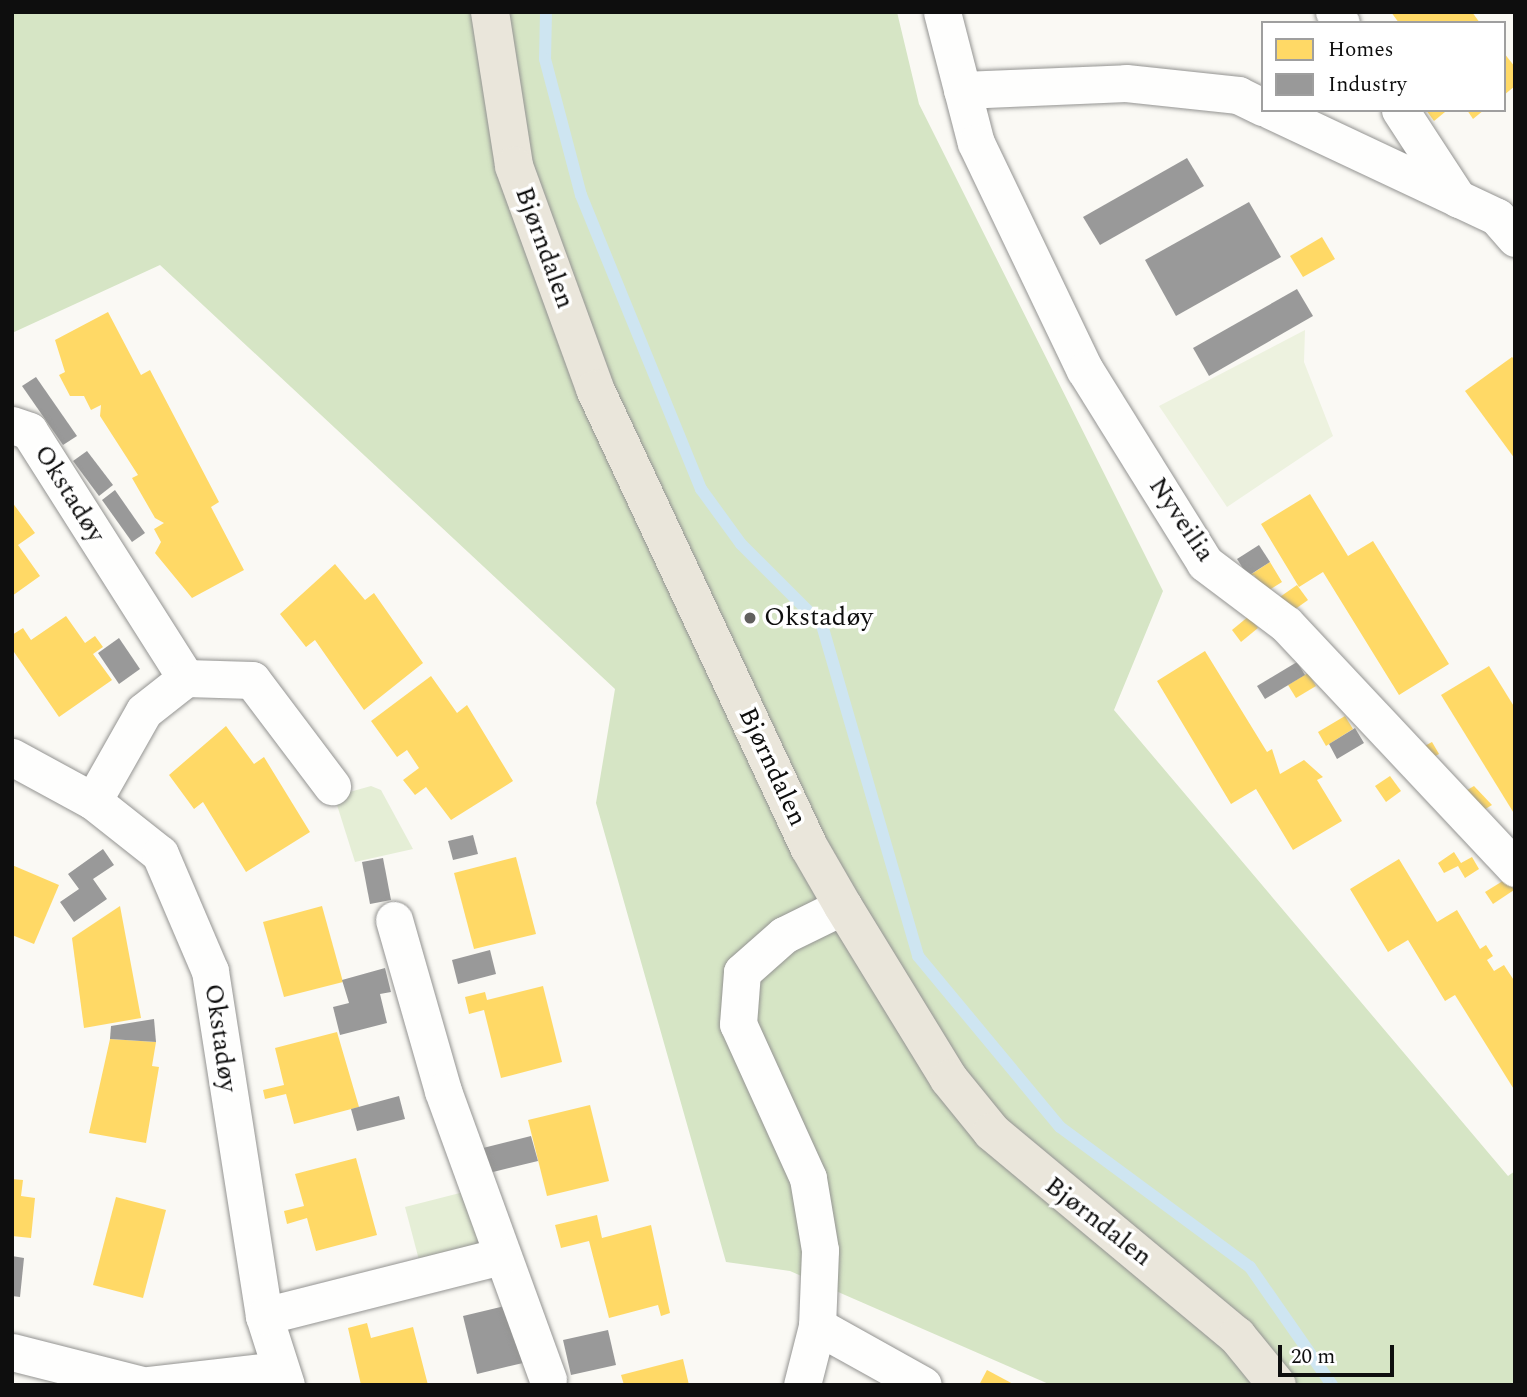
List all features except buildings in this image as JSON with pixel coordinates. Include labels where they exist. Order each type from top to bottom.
[{"type":"main road","name":"Bjørndalen","points":[[490,12],[514,166],[596,388],[809,847],[948,1079],[992,1132],[1237,1336],[1277,1385]]},
{"type":"street","name":"Nyveilia","points":[[942,12],[976,143],[1086,370],[1205,563],[1286,624],[1515,868]]},
{"type":"street","points":[[962,90],[1126,83],[1238,95],[1261,106]]},
{"type":"street","points":[[1274,112],[1497,217],[1515,239]]},
{"type":"street","points":[[1401,112],[1458,199]]},
{"type":"street","name":"Okstadøy","points":[[12,425],[29,431],[186,678]]},
{"type":"street","points":[[93,801],[144,711],[186,678],[252,680],[332,786]]},
{"type":"street","name":"Okstadøy","points":[[12,757],[93,801],[160,854],[210,971],[264,1316],[282,1378],[149,1385]]},
{"type":"street","points":[[802,1385],[817,1326],[821,1250],[808,1178],[738,1024],[742,972],[783,935],[843,906]]},
{"type":"street","points":[[394,920],[501,1256],[548,1378]]},
{"type":"street","points":[[264,1316],[501,1256]]},
{"type":"street","points":[[817,1326],[923,1385]]},
{"type":"street","points":[[12,1352],[142,1385]]},
{"type":"green space","points":[[12,12],[897,12],[919,104],[1163,591],[1114,710],[1508,1176],[1515,1171],[1515,1385],[1051,1385],[790,1271],[726,1262],[596,803],[615,689],[160,265],[12,333]]},
{"type":"green space","points":[[1305,330],[1304,362],[1333,436],[1227,507],[1159,406]]},
{"type":"green space","points":[[371,786],[381,790],[413,849],[355,862],[337,805],[346,793]]},
{"type":"green space","points":[[464,1192],[486,1247],[419,1260],[405,1207]]},
{"type":"waterway","points":[[546,12],[545,59],[581,195],[701,489],[741,544],[822,625],[918,956],[1060,1127],[1250,1267],[1332,1385]]},
{"type":"place","name":"Okstadøy","points":[[750,618]]}]
